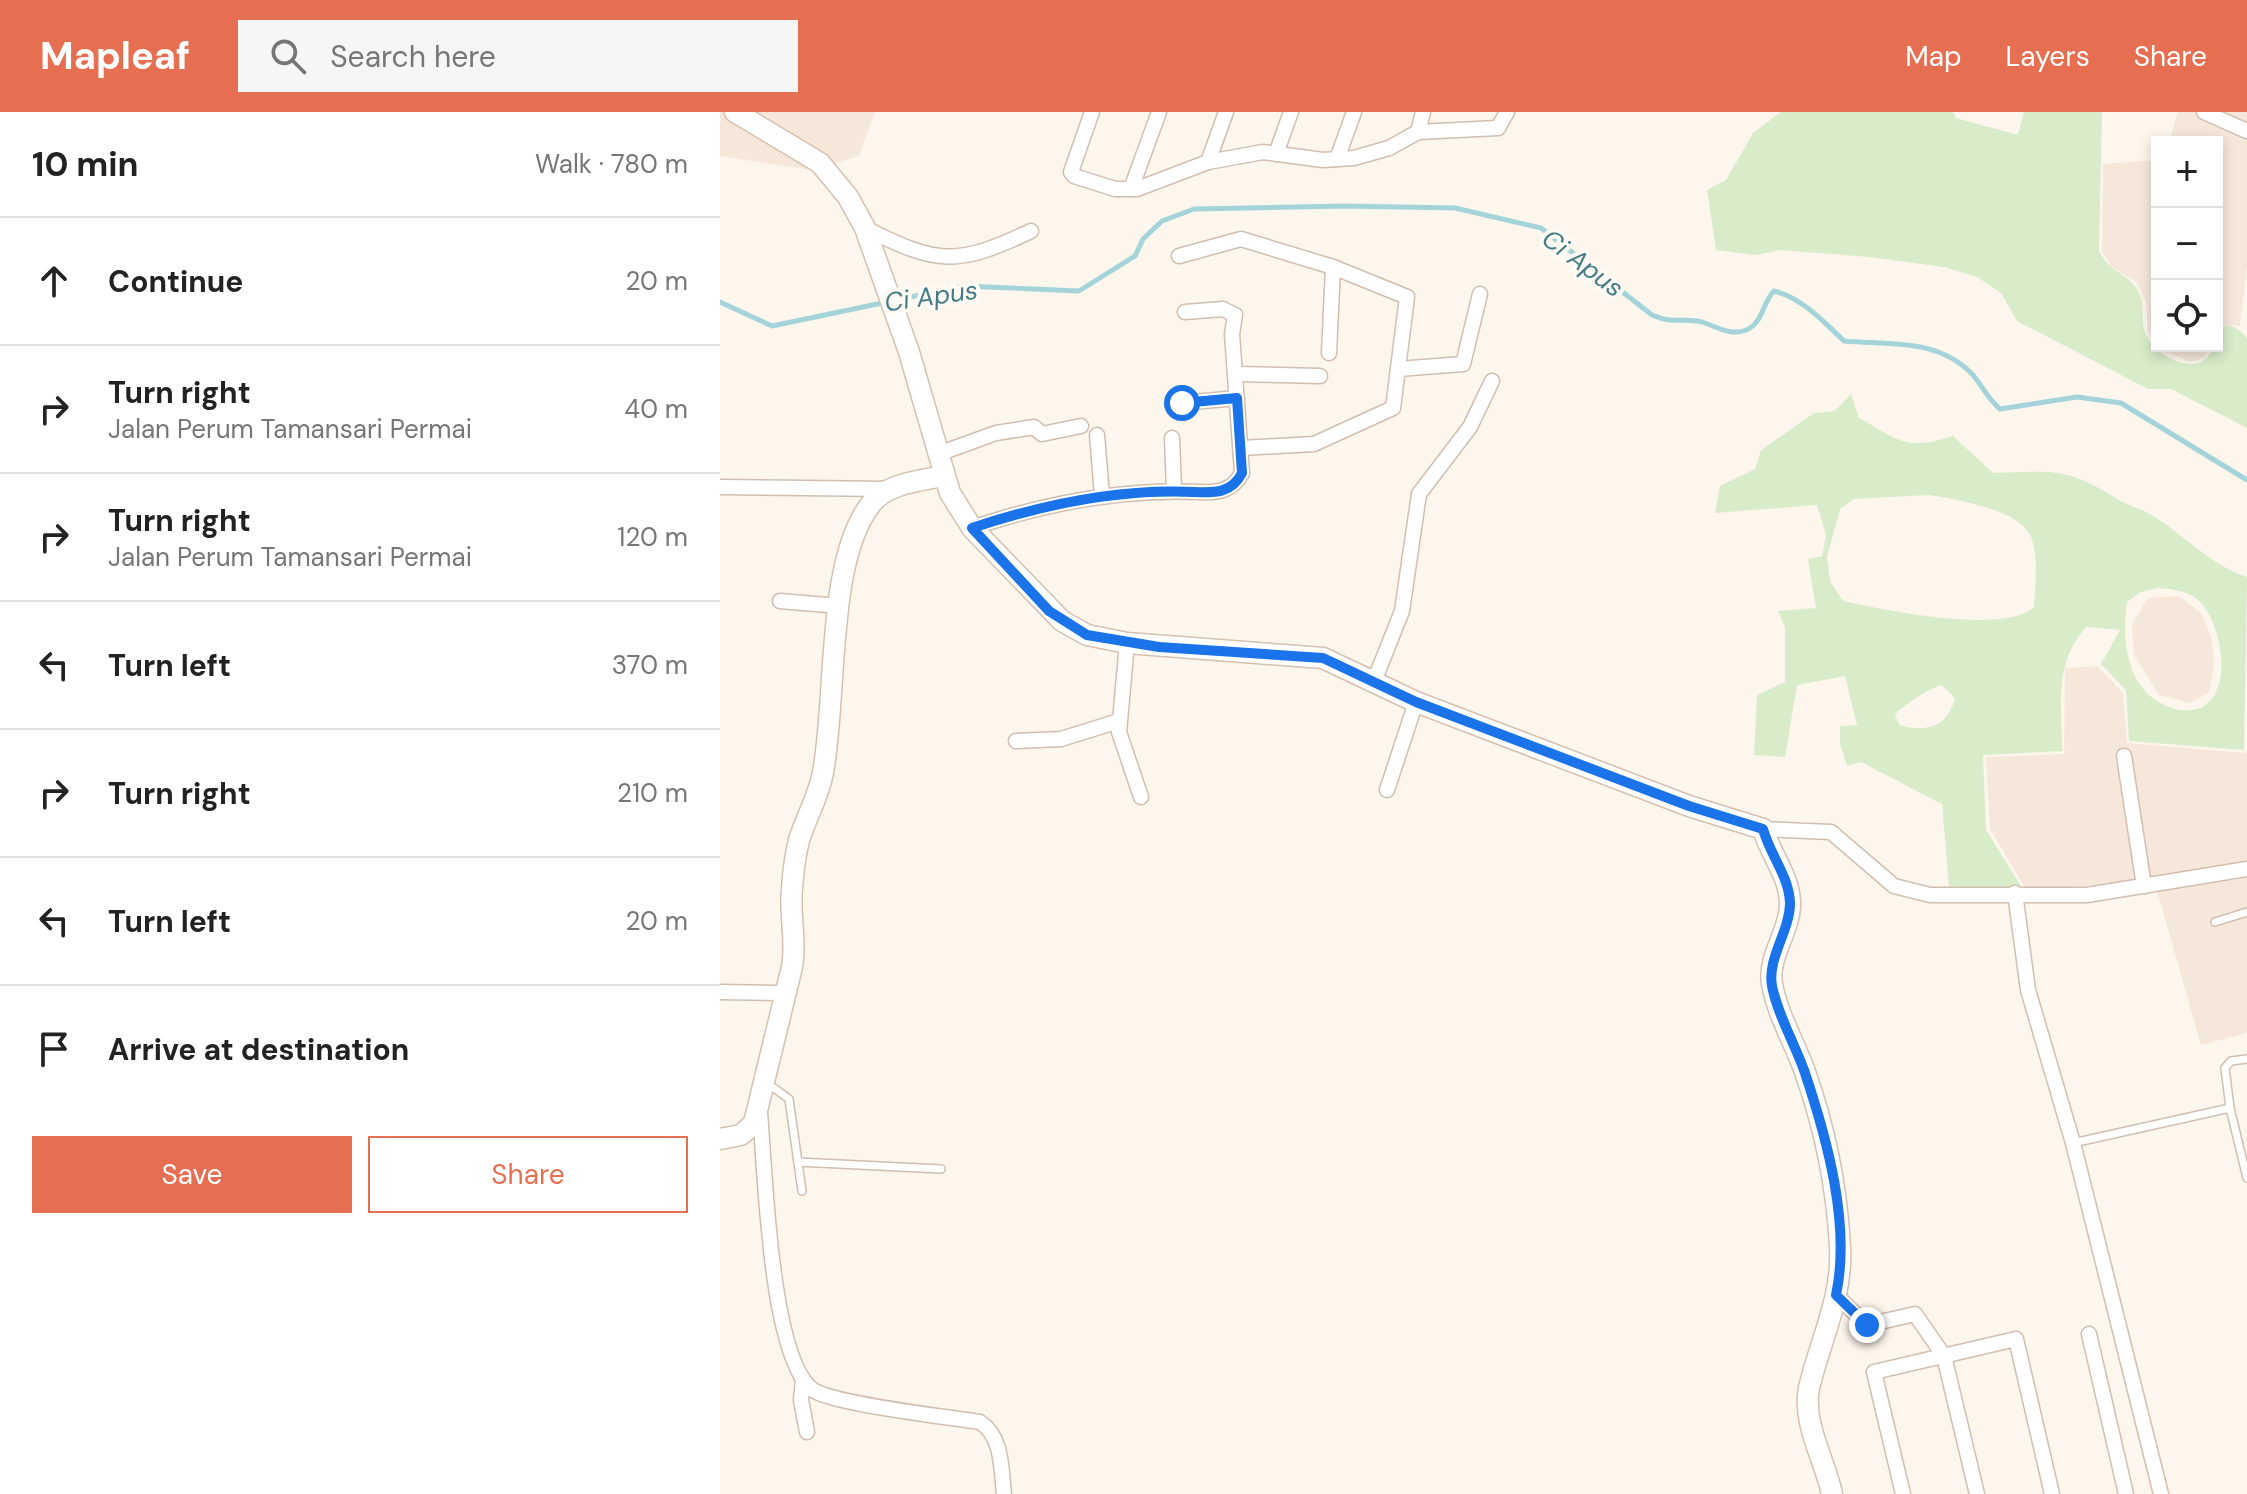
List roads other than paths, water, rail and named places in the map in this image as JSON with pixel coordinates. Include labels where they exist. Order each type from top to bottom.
[{"type":"main road","points":[[735,112],[820,163],[848,197],[865,228],[909,352],[943,476],[972,528],[1062,621],[1087,635],[1127,643],[1311,655],[1416,702],[1689,806],[1763,829],[1769,853],[1788,889],[1788,915],[1772,984],[1805,1073],[1832,1180],[1840,1249],[1836,1295],[1809,1389],[1809,1406],[1832,1494]]},
{"type":"main road","points":[[720,1139],[732,1139],[747,1131],[759,1106],[765,1082],[795,944],[791,892],[795,859],[824,767],[839,606],[862,520],[873,500],[892,489],[943,476]]},
{"type":"street","points":[[1092,112],[1071,172],[1074,176],[1115,189],[1131,189],[1208,162],[1263,152],[1337,159],[1389,148],[1418,132],[1498,128],[1507,112]]},
{"type":"street","points":[[1131,189],[1159,112]]},
{"type":"street","points":[[1208,162],[1226,112]]},
{"type":"street","points":[[1276,154],[1291,112]]},
{"type":"street","points":[[1337,159],[1354,112]]},
{"type":"street","points":[[1418,132],[1423,112]]},
{"type":"street","points":[[2204,112],[2247,131]]},
{"type":"street","points":[[865,228],[908,248],[955,258],[995,248],[1031,231]]},
{"type":"street","points":[[1179,256],[1241,239],[1333,267],[1407,297],[1393,408],[1314,444],[1241,448]]},
{"type":"street","points":[[1329,353],[1333,267]]},
{"type":"street","points":[[1398,369],[1463,364],[1480,294]]},
{"type":"street","points":[[972,528],[1020,512],[1102,495],[1174,491],[1218,493],[1237,483],[1242,473],[1235,374],[1235,315],[1223,309],[1185,312]]},
{"type":"street","points":[[1235,374],[1320,376]]},
{"type":"street","points":[[1373,684],[1402,611],[1419,494],[1470,427],[1492,381]]},
{"type":"street","points":[[1182,403],[1237,398]]},
{"type":"street","points":[[938,454],[1009,430],[1034,427],[1042,434],[1081,426]]},
{"type":"street","points":[[1097,435],[1102,495]]},
{"type":"street","points":[[1172,438],[1174,491]]},
{"type":"street","points":[[720,487],[892,489]]},
{"type":"street","points":[[780,601],[839,606]]},
{"type":"street","points":[[1127,643],[1119,721],[1120,741],[1141,797]]},
{"type":"street","points":[[1387,790],[1416,702]]},
{"type":"street","points":[[1016,741],[1061,739],[1119,721]]},
{"type":"street","points":[[2124,756],[2144,886]]},
{"type":"street","points":[[1763,829],[1831,832],[1894,886],[1930,895],[2015,893],[2065,896],[2247,869]]},
{"type":"street","points":[[2015,893],[2028,990],[2073,1143],[2161,1494]]},
{"type":"street","points":[[720,992],[785,993]]},
{"type":"street","points":[[759,1106],[779,1308],[789,1349],[803,1380],[801,1400],[807,1432]]},
{"type":"street","points":[[1836,1295],[1867,1325],[1915,1314],[1944,1356],[1977,1494]]},
{"type":"street","points":[[2089,1334],[2125,1494]]},
{"type":"street","points":[[1903,1494],[1874,1372],[2016,1339],[2052,1494]]},
{"type":"street","points":[[803,1380],[827,1396],[980,1422],[988,1427],[998,1447],[1004,1494]]},
{"type":"lane","points":[[2215,922],[2247,912]]},
{"type":"lane","points":[[2247,1059],[2231,1061],[2225,1068],[2230,1108],[2247,1178]]},
{"type":"lane","points":[[765,1082],[789,1099],[802,1191]]},
{"type":"lane","points":[[2073,1143],[2230,1108]]},
{"type":"lane","points":[[798,1162],[941,1169]]},
{"type":"waterway","name":"Ci Apus","points":[[896,300],[963,286],[1079,291],[1135,256],[1143,239],[1162,221],[1194,209],[1344,206],[1455,208],[1541,228],[1652,315],[1660,318],[1702,322],[1732,332],[1744,331],[1758,320],[1774,291],[1803,305],[1844,341],[1913,346],[1945,355],[1973,375],[2000,409],[2077,397],[2121,403],[2247,480]]},
{"type":"waterway","name":"Ci Apus","points":[[720,302],[772,326],[887,302]]}]
